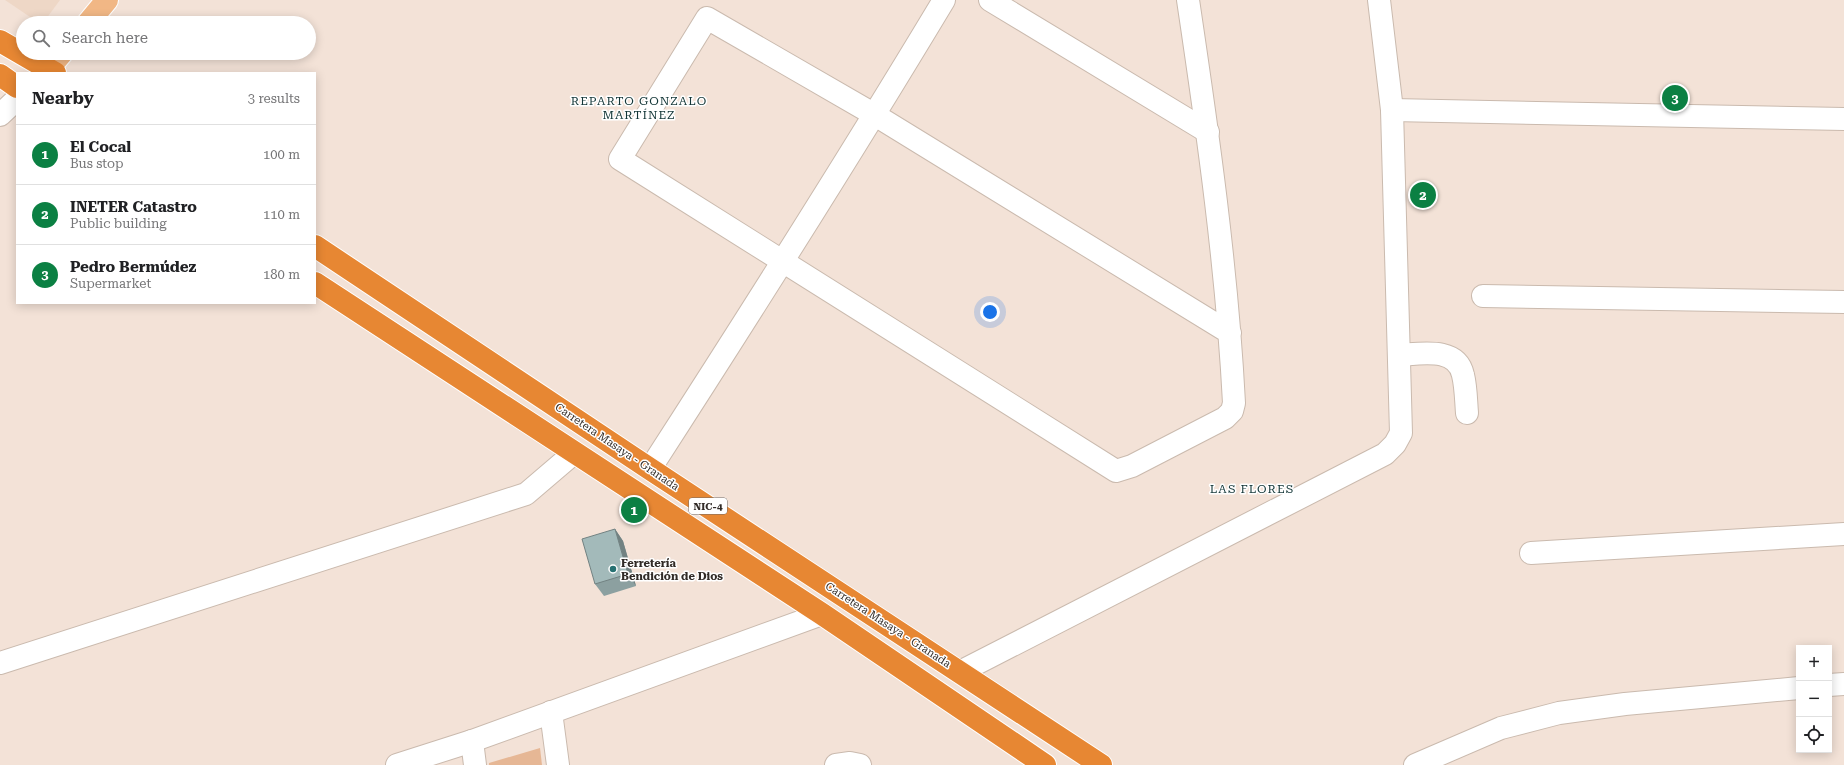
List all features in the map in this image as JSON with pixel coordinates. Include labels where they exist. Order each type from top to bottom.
[{"type":"highway","points":[[0,41],[16,49]]},
{"type":"highway","points":[[39,60],[53,67]]},
{"type":"highway","points":[[0,76],[16,86]]},
{"type":"highway","name":"Carretera Masaya - Granada","points":[[316,247],[650,469],[1101,765]]},
{"type":"highway","name":"NIC-4","points":[[316,284],[822,614],[1046,765]]},
{"type":"main road","points":[[94,16],[107,0]]},
{"type":"street","points":[[650,469],[783,262],[875,115],[944,0]]},
{"type":"street","points":[[990,0],[1208,132]]},
{"type":"street","points":[[1188,0],[1208,132],[1230,333],[1234,403],[1232,411],[1225,418],[1132,466],[1116,471],[620,159],[707,18],[875,115],[1230,333]]},
{"type":"street","points":[[960,672],[1385,454],[1395,444],[1401,433],[1392,110],[1380,0]]},
{"type":"street","points":[[0,115],[16,100]]},
{"type":"street","points":[[1392,110],[1844,119]]},
{"type":"street","points":[[1483,296],[1844,302]]},
{"type":"street","points":[[1399,355],[1436,353],[1451,357],[1458,364],[1463,374],[1467,413]]},
{"type":"street","points":[[0,663],[526,494],[574,453]]},
{"type":"street","points":[[1531,552],[1844,534]]},
{"type":"street","points":[[397,765],[472,741],[822,614]]},
{"type":"street","points":[[1832,685],[1844,684]]},
{"type":"street","points":[[1415,765],[1501,728],[1559,713],[1625,704],[1796,688]]},
{"type":"street","points":[[551,712],[558,765]]},
{"type":"street","points":[[472,741],[475,765]]},
{"type":"street","points":[[836,765],[850,763],[860,765]]},
{"type":"shaded area","points":[[5,0],[60,0],[48,16],[29,16]]},
{"type":"shaded area","points":[[540,748],[542,765],[489,765],[489,763]]},
{"type":"building","name":"Ferretería Bendición de Dios","points":[[615,529],[628,574],[595,584],[582,539]]},
{"type":"place","name":"Pedro Bermúdez","points":[[1675,98]]},
{"type":"place","name":"INETER Catastro","points":[[1423,195]]},
{"type":"place","name":"El Cocal","points":[[634,510]]},
{"type":"place","name":"Ferretería Bendición de Dios","points":[[613,569]]},
{"type":"district","name":"REPARTO GONZALO MARTÍNEZ","points":[[639,108]]},
{"type":"district","name":"LAS FLORES","points":[[1252,489]]}]
